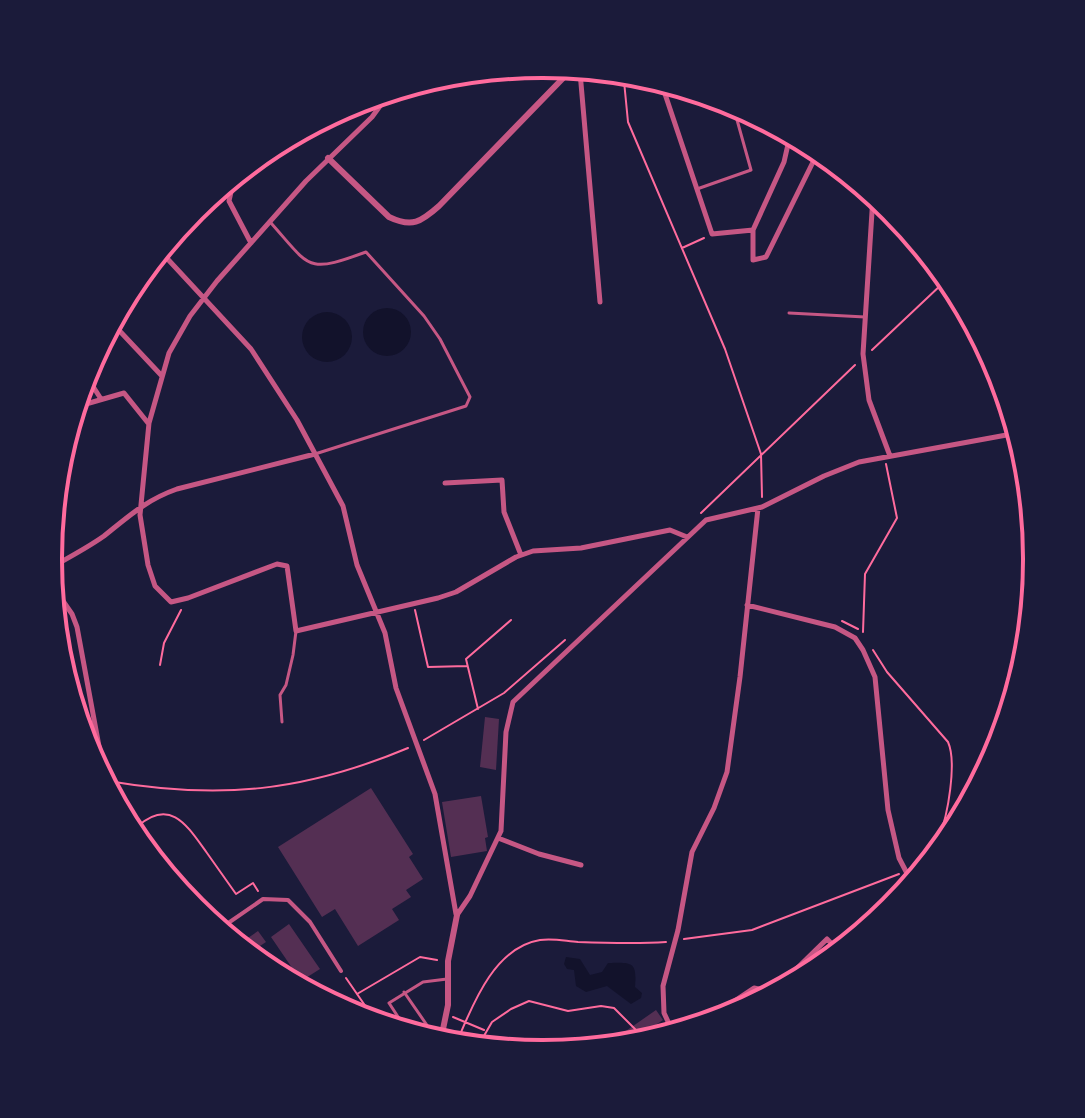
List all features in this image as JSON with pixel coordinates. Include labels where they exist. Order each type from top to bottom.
[{"type":"street","points":[[328,158],[389,217],[401,223],[414,223],[439,206],[562,79]]},
{"type":"street","points":[[581,81],[600,302]]},
{"type":"street","points":[[665,95],[712,234],[753,230]]},
{"type":"street","points":[[379,107],[328,158],[204,297],[169,353],[149,423],[141,505],[142,531],[155,586],[171,602],[277,564],[287,566],[296,631],[414,605],[456,592],[521,555],[552,548],[581,548],[670,530],[687,537]]},
{"type":"street","points":[[788,146],[784,162],[753,230],[753,260],[766,257],[813,162]]},
{"type":"street","points":[[230,194],[229,201],[251,243]]},
{"type":"street","points":[[872,210],[864,357],[869,400],[887,456]]},
{"type":"street","points":[[167,258],[251,349],[277,386],[343,506],[357,565],[385,633],[396,688],[435,794],[457,915],[448,961],[447,1015],[443,1029]]},
{"type":"street","points":[[120,331],[161,375]]},
{"type":"street","points":[[94,388],[101,399]]},
{"type":"street","points":[[89,403],[124,393],[149,423]]},
{"type":"street","points":[[457,915],[470,896],[501,831],[506,732],[513,702],[706,520],[760,507],[843,467],[1007,435]]},
{"type":"street","points":[[62,561],[102,537],[141,505],[177,489],[315,454]]},
{"type":"street","points":[[445,483],[502,480],[504,512],[521,555]]},
{"type":"street","points":[[668,1023],[664,1013],[663,986],[692,852],[714,808],[727,772],[760,507]]},
{"type":"street","points":[[64,603],[77,627],[98,740]]},
{"type":"street","points":[[747,605],[835,627],[855,638],[863,650],[875,677],[888,810],[905,871]]},
{"type":"street","points":[[498,838],[539,854],[581,865]]},
{"type":"street","points":[[229,922],[263,899],[288,900],[310,922],[341,971]]},
{"type":"street","points":[[802,963],[827,939],[831,943]]},
{"type":"lane","points":[[695,190],[751,170],[737,120]]},
{"type":"lane","points":[[270,222],[306,262],[333,264],[366,252],[424,316],[440,339],[470,397],[466,406],[315,454]]},
{"type":"lane","points":[[789,313],[865,317]]},
{"type":"lane","points":[[282,722],[280,695],[286,685],[296,631]]},
{"type":"lane","points":[[398,1017],[389,1003],[423,982],[447,979]]},
{"type":"lane","points":[[404,992],[427,1025]]},
{"type":"path","points":[[625,86],[628,122],[725,349],[761,454],[760,507]]},
{"type":"path","points":[[682,248],[712,234]]},
{"type":"path","points":[[701,513],[939,287]]},
{"type":"path","points":[[834,618],[847,622],[862,633],[865,574],[897,518],[887,456]]},
{"type":"path","points":[[160,665],[164,643],[188,598]]},
{"type":"path","points":[[414,605],[428,667],[467,666]]},
{"type":"path","points":[[478,709],[466,659],[511,620]]},
{"type":"path","points":[[117,782],[182,791],[272,789],[357,768],[416,745],[504,693],[566,639]]},
{"type":"path","points":[[870,645],[887,672],[951,749],[953,770],[941,828]]},
{"type":"path","points":[[142,824],[156,815],[176,817],[191,830],[236,894],[253,883],[263,899]]},
{"type":"path","points":[[461,1032],[494,971],[532,942],[555,939],[645,944],[752,930],[905,871],[914,864]]},
{"type":"path","points":[[357,994],[420,957],[448,961]]},
{"type":"path","points":[[341,971],[365,1005]]},
{"type":"path","points":[[483,1035],[511,1009],[529,1001],[568,1011],[601,1006],[614,1008],[636,1030]]},
{"type":"path","points":[[447,1015],[485,1031]]},
{"type":"shaded area","points":[[387,308],[404,315],[411,332],[404,349],[387,356],[370,349],[363,332],[370,315]]},
{"type":"shaded area","points":[[327,312],[344,320],[352,337],[344,354],[327,362],[310,354],[302,337],[310,320]]},
{"type":"shaded area","points":[[566,957],[580,959],[590,975],[602,972],[608,963],[632,965],[635,987],[642,993],[641,998],[631,1004],[607,986],[586,992],[576,986],[574,970],[567,969],[564,964]]},
{"type":"building","points":[[485,717],[499,719],[496,770],[480,767]]},
{"type":"building","points":[[371,788],[413,854],[409,857],[423,879],[406,890],[411,897],[392,909],[399,920],[358,946],[335,909],[322,917],[278,847]]},
{"type":"building","points":[[481,796],[488,837],[485,838],[487,851],[451,857],[442,802]]},
{"type":"building","points":[[289,924],[320,969],[307,977],[293,970],[271,937]]},
{"type":"building","points":[[258,931],[266,942],[259,947],[248,938]]},
{"type":"building","points":[[656,1010],[663,1020],[654,1026],[625,1032]]}]
